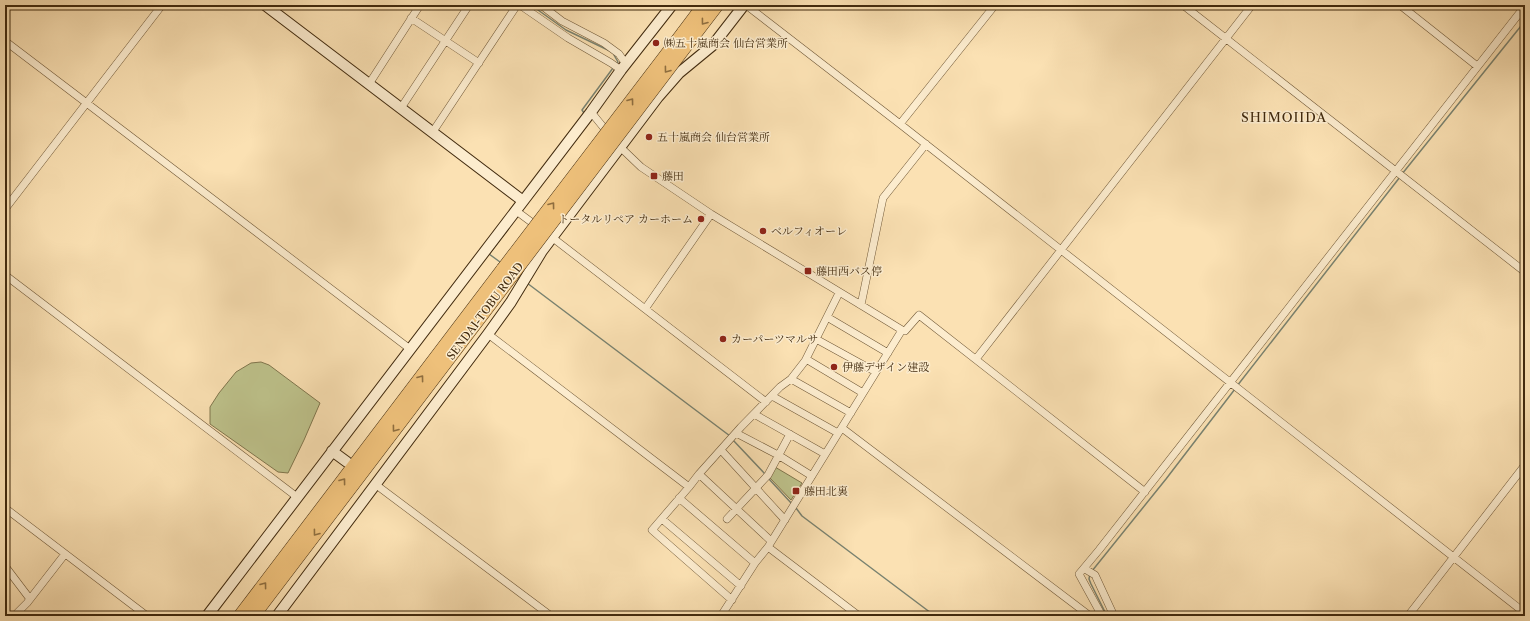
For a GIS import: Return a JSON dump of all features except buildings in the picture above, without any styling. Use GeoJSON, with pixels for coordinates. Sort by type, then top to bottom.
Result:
{"type":"FeatureCollection","features":[{"type":"Feature","properties":{"kind":"highway","name":"SENDAI-TOBU ROAD"},"geometry":{"type":"LineString","coordinates":[[687,36],[704,5]]}},
{"type":"Feature","properties":{"kind":"highway","name":"SENDAI-TOBU ROAD"},"geometry":{"type":"LineString","coordinates":[[253,616],[508,272],[687,36],[717,5]]}},
{"type":"Feature","properties":{"kind":"highway","name":"SENDAI-TOBU ROAD"},"geometry":{"type":"LineString","coordinates":[[240,616],[508,272]]}},
{"type":"Feature","properties":{"kind":"street"},"geometry":{"type":"LineString","coordinates":[[5,209],[162,5]]}},
{"type":"Feature","properties":{"kind":"street"},"geometry":{"type":"LineString","coordinates":[[264,5],[522,200]]}},
{"type":"Feature","properties":{"kind":"street"},"geometry":{"type":"LineString","coordinates":[[369,84],[420,5]]}},
{"type":"Feature","properties":{"kind":"street"},"geometry":{"type":"LineString","coordinates":[[401,108],[469,5]]}},
{"type":"Feature","properties":{"kind":"street"},"geometry":{"type":"LineString","coordinates":[[432,133],[519,5],[568,38],[622,68]]}},
{"type":"Feature","properties":{"kind":"street"},"geometry":{"type":"LineString","coordinates":[[541,5],[562,22],[604,44],[619,54],[622,68]]}},
{"type":"Feature","properties":{"kind":"street"},"geometry":{"type":"LineString","coordinates":[[207,616],[410,349],[519,213],[522,200],[591,112],[622,68],[672,5]]}},
{"type":"Feature","properties":{"kind":"street"},"geometry":{"type":"LineString","coordinates":[[277,616],[488,334],[511,302],[542,251],[658,97],[679,73],[713,45],[745,5],[926,144],[1525,613]]}},
{"type":"Feature","properties":{"kind":"street"},"geometry":{"type":"LineString","coordinates":[[900,124],[995,5]]}},
{"type":"Feature","properties":{"kind":"street"},"geometry":{"type":"LineString","coordinates":[[1183,5],[1226,37],[1397,173],[1525,272]]}},
{"type":"Feature","properties":{"kind":"street"},"geometry":{"type":"LineString","coordinates":[[976,359],[1252,5]]}},
{"type":"Feature","properties":{"kind":"street"},"geometry":{"type":"LineString","coordinates":[[1400,5],[1477,66]]}},
{"type":"Feature","properties":{"kind":"street"},"geometry":{"type":"LineString","coordinates":[[1102,616],[1079,574],[1089,571],[1145,492],[1234,386],[1477,66],[1525,6]]}},
{"type":"Feature","properties":{"kind":"street"},"geometry":{"type":"LineString","coordinates":[[411,18],[479,62]]}},
{"type":"Feature","properties":{"kind":"street"},"geometry":{"type":"LineString","coordinates":[[5,40],[410,349]]}},
{"type":"Feature","properties":{"kind":"street"},"geometry":{"type":"LineString","coordinates":[[591,112],[620,148],[640,167],[711,214],[902,330],[905,331],[919,315],[1145,492]]}},
{"type":"Feature","properties":{"kind":"street"},"geometry":{"type":"LineString","coordinates":[[861,305],[883,198],[926,144]]}},
{"type":"Feature","properties":{"kind":"street"},"geometry":{"type":"LineString","coordinates":[[519,213],[766,402]]}},
{"type":"Feature","properties":{"kind":"street"},"geometry":{"type":"LineString","coordinates":[[645,309],[711,214]]}},
{"type":"Feature","properties":{"kind":"street"},"geometry":{"type":"LineString","coordinates":[[5,275],[297,497]]}},
{"type":"Feature","properties":{"kind":"street"},"geometry":{"type":"LineString","coordinates":[[732,600],[652,530],[699,474],[754,414],[780,387],[791,379],[806,359],[840,293]]}},
{"type":"Feature","properties":{"kind":"street"},"geometry":{"type":"LineString","coordinates":[[827,317],[888,353]]}},
{"type":"Feature","properties":{"kind":"street"},"geometry":{"type":"LineString","coordinates":[[721,616],[755,563],[770,544],[902,330]]}},
{"type":"Feature","properties":{"kind":"street"},"geometry":{"type":"LineString","coordinates":[[488,334],[689,487]]}},
{"type":"Feature","properties":{"kind":"street"},"geometry":{"type":"LineString","coordinates":[[816,339],[876,372]]}},
{"type":"Feature","properties":{"kind":"street"},"geometry":{"type":"LineString","coordinates":[[806,359],[864,393]]}},
{"type":"Feature","properties":{"kind":"street"},"geometry":{"type":"LineString","coordinates":[[791,379],[851,413]]}},
{"type":"Feature","properties":{"kind":"street"},"geometry":{"type":"LineString","coordinates":[[772,396],[840,430],[1090,616]]}},
{"type":"Feature","properties":{"kind":"street"},"geometry":{"type":"LineString","coordinates":[[754,414],[825,454]]}},
{"type":"Feature","properties":{"kind":"street"},"geometry":{"type":"LineString","coordinates":[[727,519],[766,477],[790,434]]}},
{"type":"Feature","properties":{"kind":"street"},"geometry":{"type":"LineString","coordinates":[[733,437],[778,456],[812,476]]}},
{"type":"Feature","properties":{"kind":"street"},"geometry":{"type":"LineString","coordinates":[[721,450],[785,520]]}},
{"type":"Feature","properties":{"kind":"street"},"geometry":{"type":"LineString","coordinates":[[332,451],[347,462]]}},
{"type":"Feature","properties":{"kind":"street"},"geometry":{"type":"LineString","coordinates":[[1408,616],[1525,465]]}},
{"type":"Feature","properties":{"kind":"street"},"geometry":{"type":"LineString","coordinates":[[699,474],[737,509],[770,544],[859,616]]}},
{"type":"Feature","properties":{"kind":"street"},"geometry":{"type":"LineString","coordinates":[[366,477],[551,616]]}},
{"type":"Feature","properties":{"kind":"street"},"geometry":{"type":"LineString","coordinates":[[679,498],[755,563]]}},
{"type":"Feature","properties":{"kind":"street"},"geometry":{"type":"LineString","coordinates":[[5,508],[147,616]]}},
{"type":"Feature","properties":{"kind":"street"},"geometry":{"type":"LineString","coordinates":[[662,519],[741,586]]}},
{"type":"Feature","properties":{"kind":"street"},"geometry":{"type":"LineString","coordinates":[[17,615],[65,554]]}},
{"type":"Feature","properties":{"kind":"street"},"geometry":{"type":"LineString","coordinates":[[5,566],[30,600]]}},
{"type":"Feature","properties":{"kind":"street"},"geometry":{"type":"LineString","coordinates":[[1089,571],[1114,616]]}},
{"type":"Feature","properties":{"kind":"green space"},"geometry":{"type":"Polygon","coordinates":[[[261,362],[269,365],[320,403],[288,473],[278,472],[210,424],[210,407],[236,372],[251,363],[261,362]]]}},
{"type":"Feature","properties":{"kind":"green space"},"geometry":{"type":"Polygon","coordinates":[[[775,467],[802,483],[791,500],[770,478],[775,467]]]}},
{"type":"Feature","properties":{"kind":"waterway"},"geometry":{"type":"LineString","coordinates":[[531,5],[566,30],[610,51]]}},
{"type":"Feature","properties":{"kind":"waterway"},"geometry":{"type":"LineString","coordinates":[[1402,174],[1525,21]]}},
{"type":"Feature","properties":{"kind":"waterway"},"geometry":{"type":"LineString","coordinates":[[614,55],[618,62],[616,64]]}},
{"type":"Feature","properties":{"kind":"waterway"},"geometry":{"type":"LineString","coordinates":[[584,113],[582,110],[613,68]]}},
{"type":"Feature","properties":{"kind":"waterway"},"geometry":{"type":"LineString","coordinates":[[1237,386],[1400,177]]}},
{"type":"Feature","properties":{"kind":"waterway"},"geometry":{"type":"LineString","coordinates":[[500,262],[489,254],[509,228]]}},
{"type":"Feature","properties":{"kind":"waterway"},"geometry":{"type":"LineString","coordinates":[[527,283],[730,436]]}},
{"type":"Feature","properties":{"kind":"waterway"},"geometry":{"type":"LineString","coordinates":[[1092,571],[1166,479],[1235,389]]}},
{"type":"Feature","properties":{"kind":"waterway"},"geometry":{"type":"LineString","coordinates":[[732,439],[765,474]]}},
{"type":"Feature","properties":{"kind":"waterway"},"geometry":{"type":"LineString","coordinates":[[769,479],[792,504]]}},
{"type":"Feature","properties":{"kind":"waterway"},"geometry":{"type":"LineString","coordinates":[[796,508],[802,516],[935,616]]}},
{"type":"Feature","properties":{"kind":"waterway"},"geometry":{"type":"LineString","coordinates":[[1090,574],[1089,579],[1091,584],[1107,616]]}},
{"type":"Feature","properties":{"kind":"place","name":"㈱五十嵐商会 仙台営業所"},"geometry":{"type":"Point","coordinates":[656,43]}},
{"type":"Feature","properties":{"kind":"place","name":"五十嵐商会 仙台営業所"},"geometry":{"type":"Point","coordinates":[649,137]}},
{"type":"Feature","properties":{"kind":"place","name":"藤田"},"geometry":{"type":"Point","coordinates":[654,176]}},
{"type":"Feature","properties":{"kind":"place","name":"トータルリペア カーホーム"},"geometry":{"type":"Point","coordinates":[701,219]}},
{"type":"Feature","properties":{"kind":"place","name":"ベルフィオーレ"},"geometry":{"type":"Point","coordinates":[763,231]}},
{"type":"Feature","properties":{"kind":"place","name":"藤田西バス停"},"geometry":{"type":"Point","coordinates":[808,271]}},
{"type":"Feature","properties":{"kind":"place","name":"カーパーツマルサ"},"geometry":{"type":"Point","coordinates":[723,339]}},
{"type":"Feature","properties":{"kind":"place","name":"伊藤デザイン建設"},"geometry":{"type":"Point","coordinates":[834,367]}},
{"type":"Feature","properties":{"kind":"place","name":"藤田北裏"},"geometry":{"type":"Point","coordinates":[796,491]}},
{"type":"Feature","properties":{"kind":"district","name":"SHIMOIIDA"},"geometry":{"type":"Point","coordinates":[1284,117]}}]}
